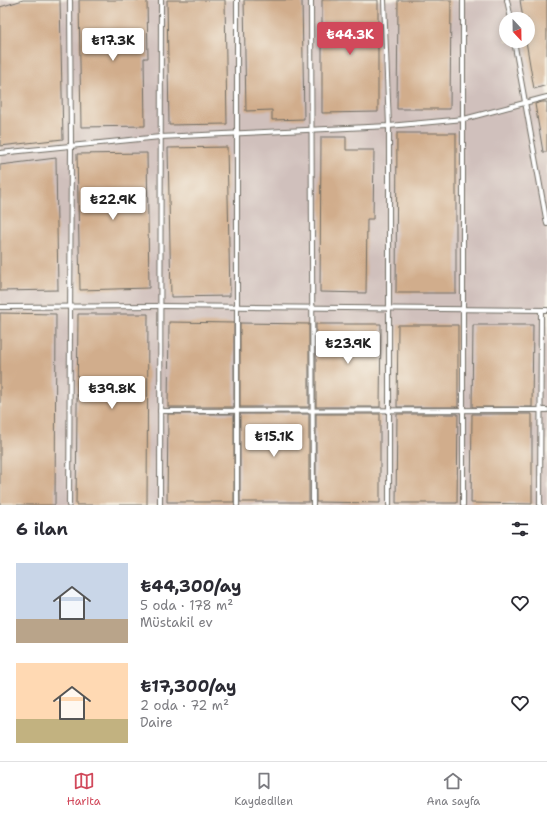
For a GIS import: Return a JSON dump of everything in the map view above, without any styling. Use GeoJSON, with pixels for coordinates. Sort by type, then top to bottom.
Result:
{"type":"FeatureCollection","features":[{"type":"Feature","properties":{"kind":"lane"},"geometry":{"type":"LineString","coordinates":[[69,505],[71,145],[70,0]]}},
{"type":"Feature","properties":{"kind":"lane"},"geometry":{"type":"LineString","coordinates":[[160,505],[161,0]]}},
{"type":"Feature","properties":{"kind":"lane"},"geometry":{"type":"LineString","coordinates":[[237,0],[237,505]]}},
{"type":"Feature","properties":{"kind":"lane"},"geometry":{"type":"LineString","coordinates":[[311,0],[313,505]]}},
{"type":"Feature","properties":{"kind":"lane"},"geometry":{"type":"LineString","coordinates":[[384,0],[389,126],[389,505]]}},
{"type":"Feature","properties":{"kind":"lane"},"geometry":{"type":"LineString","coordinates":[[463,0],[463,505]]}},
{"type":"Feature","properties":{"kind":"lane"},"geometry":{"type":"LineString","coordinates":[[507,0],[509,12]]}},
{"type":"Feature","properties":{"kind":"lane"},"geometry":{"type":"LineString","coordinates":[[515,48],[547,224]]}},
{"type":"Feature","properties":{"kind":"lane"},"geometry":{"type":"LineString","coordinates":[[0,153],[160,137],[237,132],[389,126],[464,119],[547,97]]}},
{"type":"Feature","properties":{"kind":"lane"},"geometry":{"type":"LineString","coordinates":[[0,307],[160,306],[313,309],[547,310]]}},
{"type":"Feature","properties":{"kind":"lane"},"geometry":{"type":"LineString","coordinates":[[540,505],[541,310]]}},
{"type":"Feature","properties":{"kind":"lane"},"geometry":{"type":"LineString","coordinates":[[160,412],[547,410]]}},
{"type":"Feature","properties":{"kind":"shaded area"},"geometry":{"type":"Polygon","coordinates":[[[0,0],[547,0],[547,505],[0,505],[0,0]]]}},
{"type":"Feature","properties":{"kind":"building"},"geometry":{"type":"Polygon","coordinates":[[[23,0],[60,0],[63,139],[0,146],[0,7],[23,0]]]}},
{"type":"Feature","properties":{"kind":"building"},"geometry":{"type":"Polygon","coordinates":[[[79,0],[147,0],[148,58],[144,58],[145,126],[81,127],[79,0]]]}},
{"type":"Feature","properties":{"kind":"building"},"geometry":{"type":"Polygon","coordinates":[[[167,0],[225,0],[227,124],[169,125],[167,0]]]}},
{"type":"Feature","properties":{"kind":"building"},"geometry":{"type":"Polygon","coordinates":[[[244,0],[302,0],[304,119],[272,120],[272,110],[246,111],[244,0]]]}},
{"type":"Feature","properties":{"kind":"building"},"geometry":{"type":"Polygon","coordinates":[[[322,0],[378,0],[378,112],[322,113],[322,0]]]}},
{"type":"Feature","properties":{"kind":"building"},"geometry":{"type":"Polygon","coordinates":[[[398,0],[451,0],[450,109],[397,109],[398,0]]]}},
{"type":"Feature","properties":{"kind":"building"},"geometry":{"type":"Polygon","coordinates":[[[520,0],[547,0],[547,85],[534,89],[527,48],[535,48],[535,12],[522,12],[520,0]]]}},
{"type":"Feature","properties":{"kind":"building"},"geometry":{"type":"Polygon","coordinates":[[[547,102],[547,152],[543,152],[535,104],[547,102]]]}},
{"type":"Feature","properties":{"kind":"building"},"geometry":{"type":"Polygon","coordinates":[[[397,133],[456,133],[456,293],[396,293],[397,133]]]}},
{"type":"Feature","properties":{"kind":"building"},"geometry":{"type":"Polygon","coordinates":[[[321,137],[346,137],[346,150],[374,150],[373,219],[367,219],[366,293],[320,292],[321,137]]]}},
{"type":"Feature","properties":{"kind":"building"},"geometry":{"type":"Polygon","coordinates":[[[227,147],[230,296],[171,297],[168,148],[227,147]]]}},
{"type":"Feature","properties":{"kind":"building"},"geometry":{"type":"Polygon","coordinates":[[[147,153],[149,288],[80,290],[77,154],[147,153]]]}},
{"type":"Feature","properties":{"kind":"building"},"geometry":{"type":"Polygon","coordinates":[[[56,158],[58,290],[0,291],[0,165],[56,158]]]}},
{"type":"Feature","properties":{"kind":"building"},"geometry":{"type":"Polygon","coordinates":[[[0,313],[56,314],[55,505],[0,505],[0,313]]]}},
{"type":"Feature","properties":{"kind":"building"},"geometry":{"type":"Polygon","coordinates":[[[78,314],[148,314],[147,505],[76,505],[78,314]]]}},
{"type":"Feature","properties":{"kind":"building"},"geometry":{"type":"Polygon","coordinates":[[[169,322],[234,323],[234,407],[168,407],[169,322]]]}},
{"type":"Feature","properties":{"kind":"building"},"geometry":{"type":"Polygon","coordinates":[[[240,323],[309,324],[309,407],[240,407],[240,323]]]}},
{"type":"Feature","properties":{"kind":"building"},"geometry":{"type":"Polygon","coordinates":[[[316,324],[381,324],[380,407],[316,407],[316,324]]]}},
{"type":"Feature","properties":{"kind":"building"},"geometry":{"type":"Polygon","coordinates":[[[398,325],[458,325],[458,407],[397,407],[398,325]]]}},
{"type":"Feature","properties":{"kind":"building"},"geometry":{"type":"Polygon","coordinates":[[[473,325],[533,325],[532,407],[472,407],[473,325]]]}},
{"type":"Feature","properties":{"kind":"building"},"geometry":{"type":"Polygon","coordinates":[[[168,414],[234,414],[234,502],[167,502],[168,414]]]}},
{"type":"Feature","properties":{"kind":"building"},"geometry":{"type":"Polygon","coordinates":[[[240,414],[309,414],[309,502],[240,502],[240,414]]]}},
{"type":"Feature","properties":{"kind":"building"},"geometry":{"type":"Polygon","coordinates":[[[316,414],[380,414],[380,503],[316,502],[316,414]]]}},
{"type":"Feature","properties":{"kind":"building"},"geometry":{"type":"Polygon","coordinates":[[[397,414],[458,414],[457,503],[396,503],[397,414]]]}},
{"type":"Feature","properties":{"kind":"building"},"geometry":{"type":"Polygon","coordinates":[[[472,414],[532,414],[532,504],[471,503],[472,414]]]}}]}
